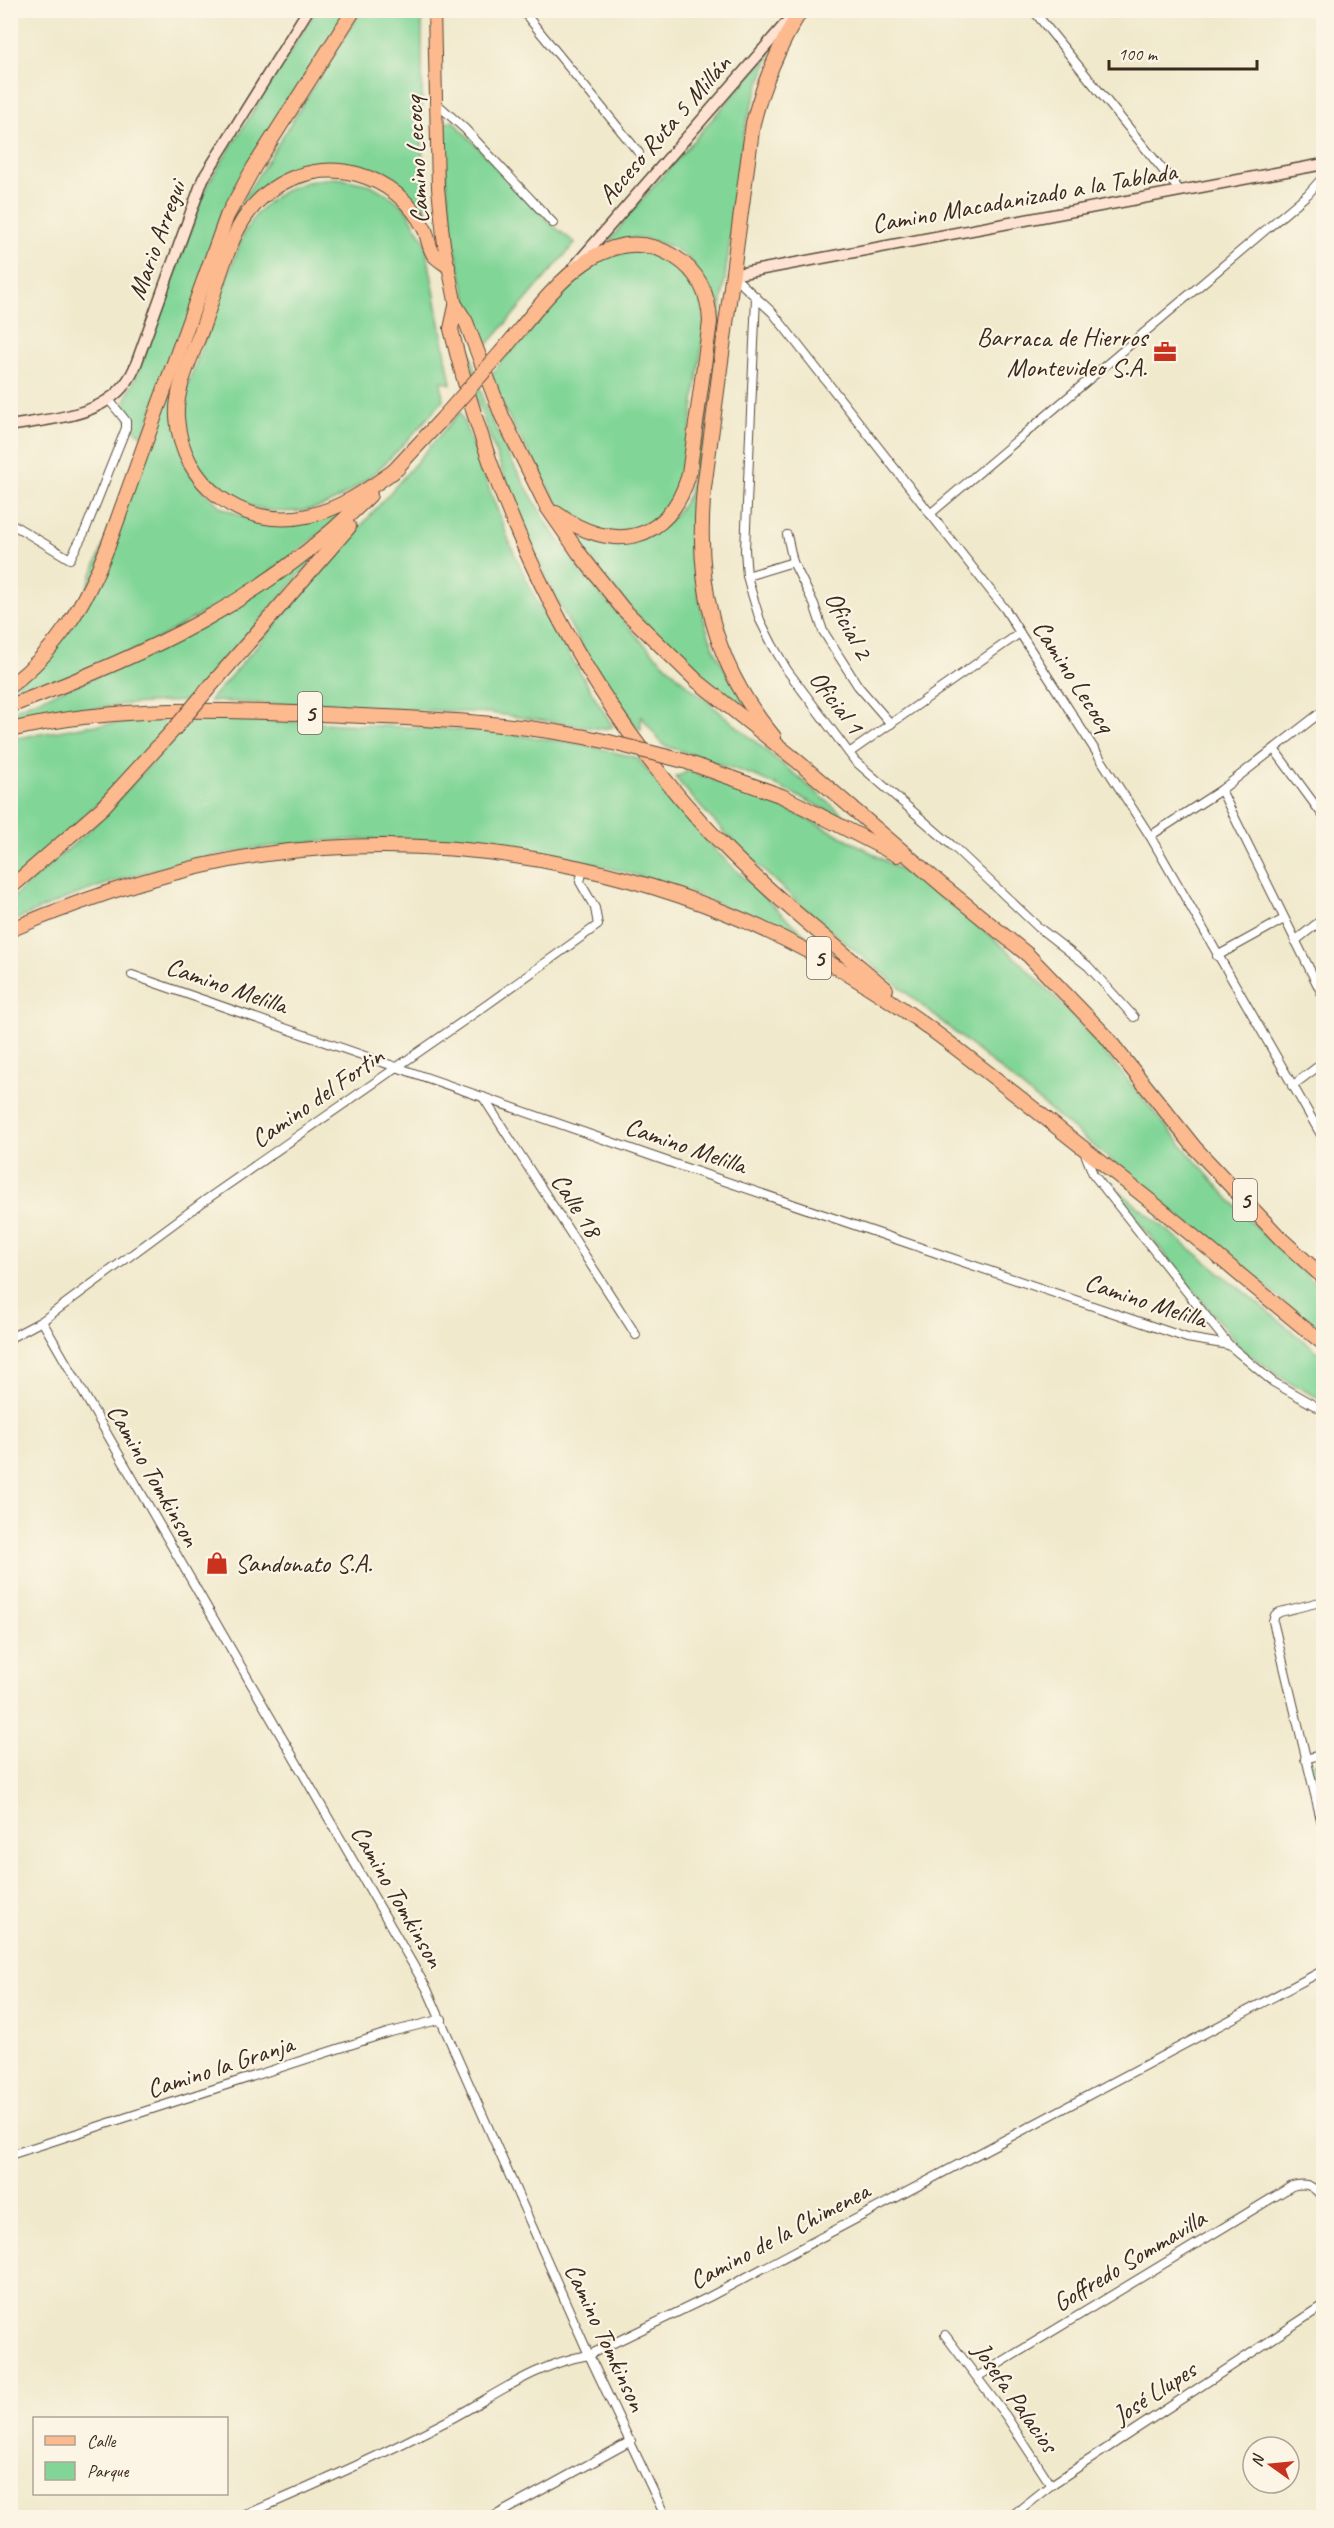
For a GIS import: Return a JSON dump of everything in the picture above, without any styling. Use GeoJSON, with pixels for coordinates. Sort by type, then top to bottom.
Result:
{"type":"FeatureCollection","features":[{"type":"Feature","properties":{"kind":"highway"},"geometry":{"type":"LineString","coordinates":[[10,686],[30,671],[49,651],[70,625],[86,599],[108,546],[234,200],[354,10]]}},
{"type":"Feature","properties":{"kind":"highway"},"geometry":{"type":"LineString","coordinates":[[796,760],[766,728],[736,679],[712,621],[703,581],[701,556],[702,515],[750,143],[759,100],[775,57],[799,10]]}},
{"type":"Feature","properties":{"kind":"highway"},"geometry":{"type":"LineString","coordinates":[[398,468],[354,499],[308,516],[279,519],[236,509],[208,490],[190,464],[183,447],[177,416],[182,386],[238,229],[260,200],[274,187],[293,177],[311,171],[346,172],[384,185],[409,205],[423,227],[434,255],[448,266]]}},
{"type":"Feature","properties":{"kind":"highway"},"geometry":{"type":"LineString","coordinates":[[10,706],[140,654],[229,608],[298,560],[326,538],[398,468],[565,277],[591,257],[611,249],[631,244],[656,248],[678,259],[698,278],[709,304],[710,322],[690,474],[682,494],[672,511],[650,531],[621,538],[606,537],[583,530],[547,507]]}},
{"type":"Feature","properties":{"kind":"highway"},"geometry":{"type":"LineString","coordinates":[[456,306],[465,322],[502,416],[547,507],[591,569],[650,638],[705,688],[796,760],[943,886]]}},
{"type":"Feature","properties":{"kind":"highway"},"geometry":{"type":"LineString","coordinates":[[456,306],[451,329],[472,407],[499,487],[540,582],[570,639],[616,712],[665,779],[720,842],[760,880],[937,1032]]}},
{"type":"Feature","properties":{"kind":"highway"},"geometry":{"type":"LineString","coordinates":[[10,888],[102,808],[176,727],[379,494],[398,468]]}},
{"type":"Feature","properties":{"kind":"highway","name":"5"},"geometry":{"type":"LineString","coordinates":[[10,730],[106,715],[213,710],[457,721],[567,732],[684,761],[782,796],[898,856],[943,886],[1028,955],[1077,1004],[1195,1148],[1281,1239],[1323,1278]]}},
{"type":"Feature","properties":{"kind":"highway","name":"5"},"geometry":{"type":"LineString","coordinates":[[10,930],[69,905],[121,887],[203,866],[300,851],[383,847],[435,848],[526,858],[651,886],[776,936],[830,963],[937,1032],[1193,1235],[1323,1344]]}},
{"type":"Feature","properties":{"kind":"main road","name":"Camino Lecocq"},"geometry":{"type":"LineString","coordinates":[[434,10],[434,101],[438,188],[448,266],[456,306]]}},
{"type":"Feature","properties":{"kind":"street","name":"Mario Arregui"},"geometry":{"type":"LineString","coordinates":[[10,426],[82,412],[110,401],[120,392],[131,376],[203,179],[308,10]]}},
{"type":"Feature","properties":{"kind":"street"},"geometry":{"type":"LineString","coordinates":[[522,10],[639,153]]}},
{"type":"Feature","properties":{"kind":"street","name":"Acceso Ruta 5 Millán"},"geometry":{"type":"LineString","coordinates":[[565,277],[799,10]]}},
{"type":"Feature","properties":{"kind":"street"},"geometry":{"type":"LineString","coordinates":[[1033,10],[1180,191]]}},
{"type":"Feature","properties":{"kind":"street"},"geometry":{"type":"LineString","coordinates":[[434,101],[465,129],[553,223]]}},
{"type":"Feature","properties":{"kind":"street","name":"Camino Macadanizado a la Tablada"},"geometry":{"type":"LineString","coordinates":[[732,275],[1323,164]]}},
{"type":"Feature","properties":{"kind":"street"},"geometry":{"type":"LineString","coordinates":[[930,514],[1300,201],[1323,176]]}},
{"type":"Feature","properties":{"kind":"street","name":"Camino Lecocq"},"geometry":{"type":"LineString","coordinates":[[732,275],[773,313],[1020,633],[1150,836],[1323,1140]]}},
{"type":"Feature","properties":{"kind":"street","name":"Oficial 1"},"geometry":{"type":"LineString","coordinates":[[756,297],[745,527],[747,576],[760,620],[786,670],[855,761],[956,849],[1038,927],[1088,966],[1134,1017]]}},
{"type":"Feature","properties":{"kind":"street"},"geometry":{"type":"LineString","coordinates":[[10,523],[70,559],[85,531],[126,428],[126,421],[110,401]]}},
{"type":"Feature","properties":{"kind":"street","name":"Oficial 2"},"geometry":{"type":"LineString","coordinates":[[787,535],[793,562],[831,644],[858,686],[891,724]]}},
{"type":"Feature","properties":{"kind":"street"},"geometry":{"type":"LineString","coordinates":[[747,576],[793,562]]}},
{"type":"Feature","properties":{"kind":"street"},"geometry":{"type":"LineString","coordinates":[[849,753],[1020,633]]}},
{"type":"Feature","properties":{"kind":"street"},"geometry":{"type":"LineString","coordinates":[[1150,836],[1221,790],[1323,710]]}},
{"type":"Feature","properties":{"kind":"street"},"geometry":{"type":"LineString","coordinates":[[1274,749],[1323,816]]}},
{"type":"Feature","properties":{"kind":"street"},"geometry":{"type":"LineString","coordinates":[[1221,790],[1323,998]]}},
{"type":"Feature","properties":{"kind":"street","name":"Camino del Fortin"},"geometry":{"type":"LineString","coordinates":[[10,1338],[42,1321],[207,1199],[598,925],[595,908],[580,882],[583,869]]}},
{"type":"Feature","properties":{"kind":"street"},"geometry":{"type":"LineString","coordinates":[[1295,941],[1323,918]]}},
{"type":"Feature","properties":{"kind":"street"},"geometry":{"type":"LineString","coordinates":[[1217,956],[1284,920]]}},
{"type":"Feature","properties":{"kind":"street","name":"Camino Melilla"},"geometry":{"type":"LineString","coordinates":[[132,975],[700,1173],[1187,1338],[1229,1345]]}},
{"type":"Feature","properties":{"kind":"street"},"geometry":{"type":"LineString","coordinates":[[1292,1086],[1323,1062]]}},
{"type":"Feature","properties":{"kind":"street","name":"Calle 18"},"geometry":{"type":"LineString","coordinates":[[483,1097],[636,1335]]}},
{"type":"Feature","properties":{"kind":"street","name":"Camino Melilla"},"geometry":{"type":"LineString","coordinates":[[1083,1149],[1093,1174],[1229,1345],[1273,1382],[1323,1411]]}},
{"type":"Feature","properties":{"kind":"street","name":"Camino Tomkinson"},"geometry":{"type":"LineString","coordinates":[[42,1321],[383,1912],[442,2019],[589,2355],[666,2517]]}},
{"type":"Feature","properties":{"kind":"street"},"geometry":{"type":"LineString","coordinates":[[1323,1601],[1280,1612],[1275,1615],[1273,1621],[1323,1832]]}},
{"type":"Feature","properties":{"kind":"street"},"geometry":{"type":"LineString","coordinates":[[1305,1759],[1323,1754]]}},
{"type":"Feature","properties":{"kind":"street","name":"Camino de la Chimenea"},"geometry":{"type":"LineString","coordinates":[[245,2515],[347,2472],[448,2421],[526,2375],[568,2358],[589,2355],[709,2297],[1323,1971]]}},
{"type":"Feature","properties":{"kind":"street","name":"Camino la Granja"},"geometry":{"type":"LineString","coordinates":[[10,2155],[387,2033],[442,2019]]}},
{"type":"Feature","properties":{"kind":"street","name":"Goffredo Sommavilla"},"geometry":{"type":"LineString","coordinates":[[977,2377],[1292,2186],[1304,2183],[1314,2187],[1323,2199]]}},
{"type":"Feature","properties":{"kind":"street","name":"José Llupes"},"geometry":{"type":"LineString","coordinates":[[1009,2517],[1051,2485],[1323,2305]]}},
{"type":"Feature","properties":{"kind":"street","name":"Josefa Palacios"},"geometry":{"type":"LineString","coordinates":[[945,2335],[1006,2416],[1051,2485]]}},
{"type":"Feature","properties":{"kind":"street"},"geometry":{"type":"LineString","coordinates":[[491,2517],[631,2441]]}},
{"type":"Feature","properties":{"kind":"green space"},"geometry":{"type":"Polygon","coordinates":[[[316,11],[348,11],[248,165],[143,435],[141,435],[125,413],[126,399],[207,185],[316,11]]]}},
{"type":"Feature","properties":{"kind":"green space"},"geometry":{"type":"Polygon","coordinates":[[[361,11],[422,11],[422,147],[426,213],[413,197],[381,176],[329,164],[249,202],[178,384],[184,463],[205,493],[221,507],[256,522],[288,524],[339,509],[341,514],[327,528],[257,582],[147,645],[11,700],[11,691],[70,630],[236,211],[361,11]]]}},
{"type":"Feature","properties":{"kind":"green space"},"geometry":{"type":"Polygon","coordinates":[[[771,52],[743,138],[694,521],[695,569],[708,633],[718,656],[751,712],[747,716],[661,642],[606,580],[572,532],[604,543],[630,542],[664,525],[674,516],[689,494],[715,321],[693,263],[684,255],[672,247],[647,239],[635,238],[609,242],[630,213],[771,52]]]}},
{"type":"Feature","properties":{"kind":"green space"},"geometry":{"type":"Polygon","coordinates":[[[453,121],[551,224],[575,243],[483,350],[463,284],[449,204],[442,124],[453,121]]]}},
{"type":"Feature","properties":{"kind":"green space"},"geometry":{"type":"Polygon","coordinates":[[[338,178],[371,185],[393,198],[405,208],[425,241],[451,384],[441,381],[443,401],[392,457],[348,493],[325,505],[304,511],[274,511],[251,506],[215,487],[202,473],[193,456],[187,436],[184,415],[185,392],[244,233],[252,220],[261,209],[283,192],[309,182],[338,178]]]}},
{"type":"Feature","properties":{"kind":"green space"},"geometry":{"type":"Polygon","coordinates":[[[623,250],[649,251],[672,261],[690,277],[703,303],[704,330],[683,482],[673,504],[640,530],[601,533],[562,511],[508,416],[490,377],[503,359],[595,261],[623,250]]]}},
{"type":"Feature","properties":{"kind":"green space"},"geometry":{"type":"Polygon","coordinates":[[[460,331],[467,339],[485,406],[511,461],[550,528],[583,574],[642,642],[685,683],[852,822],[758,777],[663,745],[641,716],[641,730],[636,726],[588,656],[567,619],[530,542],[468,378],[462,355],[460,331]]]}},
{"type":"Feature","properties":{"kind":"green space"},"geometry":{"type":"Polygon","coordinates":[[[460,412],[511,546],[537,602],[613,727],[602,729],[490,713],[209,701],[460,412]]]}},
{"type":"Feature","properties":{"kind":"green space"},"geometry":{"type":"Polygon","coordinates":[[[346,521],[199,692],[188,701],[128,704],[11,721],[10,711],[155,653],[346,521]]]}},
{"type":"Feature","properties":{"kind":"green space"},"geometry":{"type":"Polygon","coordinates":[[[194,717],[489,731],[586,745],[637,758],[713,848],[784,916],[833,958],[735,910],[634,875],[531,851],[426,840],[321,841],[216,855],[112,882],[11,922],[11,899],[91,829],[194,717]]]}},
{"type":"Feature","properties":{"kind":"green space"},"geometry":{"type":"Polygon","coordinates":[[[162,719],[167,729],[117,786],[11,883],[11,739],[88,726],[162,719]]]}},
{"type":"Feature","properties":{"kind":"green space"},"geometry":{"type":"Polygon","coordinates":[[[686,770],[781,807],[873,853],[958,909],[997,942],[1035,977],[1074,1019],[1236,1206],[1323,1291],[1323,1334],[825,926],[747,855],[692,797],[675,777],[685,773],[686,770]]]}},
{"type":"Feature","properties":{"kind":"green space"},"geometry":{"type":"Polygon","coordinates":[[[1104,1179],[1323,1356],[1323,1400],[1288,1382],[1241,1349],[1104,1179]]]}},
{"type":"Feature","properties":{"kind":"green space"},"geometry":{"type":"Polygon","coordinates":[[[1323,1761],[1323,1825],[1310,1767],[1312,1764],[1323,1761]]]}},
{"type":"Feature","properties":{"kind":"place","name":"Barraca de Hierros Montevideo S.A."},"geometry":{"type":"Point","coordinates":[1165,352]}},
{"type":"Feature","properties":{"kind":"place","name":"Sandonato S.A."},"geometry":{"type":"Point","coordinates":[217,1563]}}]}
